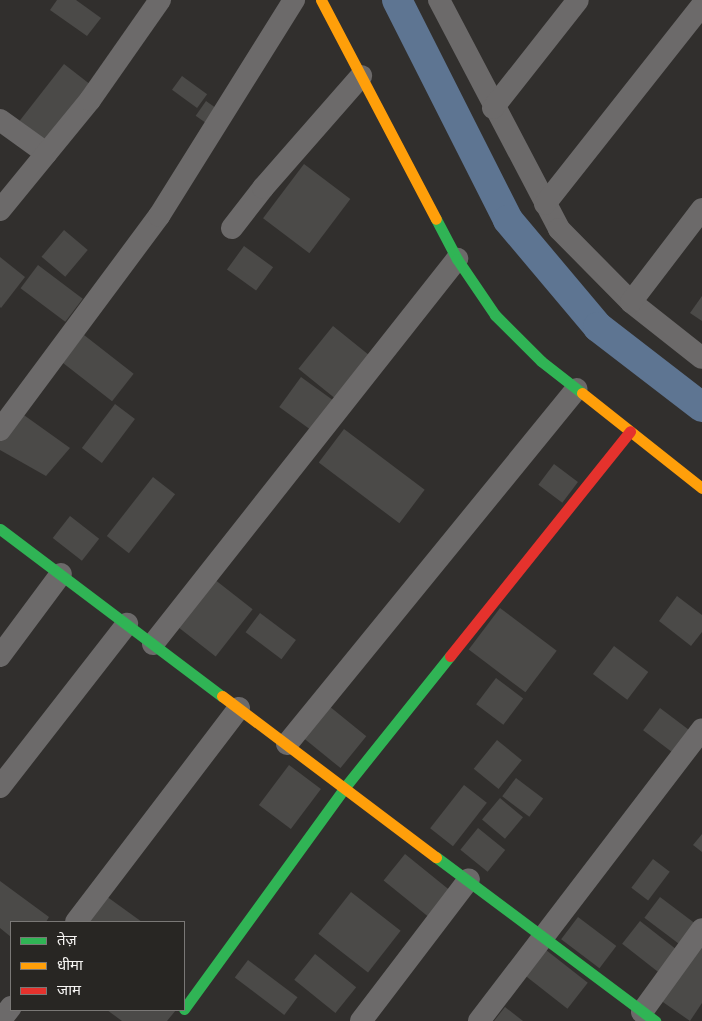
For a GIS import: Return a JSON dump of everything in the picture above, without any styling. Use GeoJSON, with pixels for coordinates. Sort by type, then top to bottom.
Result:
{"type":"FeatureCollection","features":[{"type":"Feature","properties":{"kind":"street"},"geometry":{"type":"LineString","coordinates":[[0,210],[90,100],[160,0]]}},
{"type":"Feature","properties":{"kind":"street"},"geometry":{"type":"LineString","coordinates":[[0,430],[159,216],[294,0]]}},
{"type":"Feature","properties":{"kind":"street"},"geometry":{"type":"LineString","coordinates":[[439,0],[493,108],[545,204],[571,243],[631,302],[702,358]]}},
{"type":"Feature","properties":{"kind":"street"},"geometry":{"type":"LineString","coordinates":[[493,108],[578,0]]}},
{"type":"Feature","properties":{"kind":"street"},"geometry":{"type":"LineString","coordinates":[[322,1],[457,260],[518,341],[702,488]]}},
{"type":"Feature","properties":{"kind":"street"},"geometry":{"type":"LineString","coordinates":[[545,204],[702,5]]}},
{"type":"Feature","properties":{"kind":"street"},"geometry":{"type":"LineString","coordinates":[[232,228],[361,76]]}},
{"type":"Feature","properties":{"kind":"street"},"geometry":{"type":"LineString","coordinates":[[0,120],[46,153]]}},
{"type":"Feature","properties":{"kind":"street"},"geometry":{"type":"LineString","coordinates":[[631,302],[702,209]]}},
{"type":"Feature","properties":{"kind":"street"},"geometry":{"type":"LineString","coordinates":[[153,644],[457,260]]}},
{"type":"Feature","properties":{"kind":"street"},"geometry":{"type":"LineString","coordinates":[[288,744],[577,389]]}},
{"type":"Feature","properties":{"kind":"street"},"geometry":{"type":"LineString","coordinates":[[185,1008],[345,787],[630,431]]}},
{"type":"Feature","properties":{"kind":"street"},"geometry":{"type":"LineString","coordinates":[[0,529],[469,879],[649,1016],[702,929]]}},
{"type":"Feature","properties":{"kind":"street"},"geometry":{"type":"LineString","coordinates":[[0,656],[61,574]]}},
{"type":"Feature","properties":{"kind":"street"},"geometry":{"type":"LineString","coordinates":[[0,788],[127,624]]}},
{"type":"Feature","properties":{"kind":"street"},"geometry":{"type":"LineString","coordinates":[[77,921],[239,708]]}},
{"type":"Feature","properties":{"kind":"street"},"geometry":{"type":"LineString","coordinates":[[479,1021],[702,729]]}},
{"type":"Feature","properties":{"kind":"street"},"geometry":{"type":"LineString","coordinates":[[361,1021],[469,879]]}},
{"type":"Feature","properties":{"kind":"street"},"geometry":{"type":"LineString","coordinates":[[0,1021],[10,1008]]}},
{"type":"Feature","properties":{"kind":"building"},"geometry":{"type":"Polygon","coordinates":[[[57,0],[76,0],[101,18],[87,36],[50,10],[57,0]]]}},
{"type":"Feature","properties":{"kind":"building"},"geometry":{"type":"Polygon","coordinates":[[[64,64],[90,84],[46,141],[20,121],[64,64]]]}},
{"type":"Feature","properties":{"kind":"building"},"geometry":{"type":"Polygon","coordinates":[[[182,76],[207,94],[197,108],[172,90],[182,76]]]}},
{"type":"Feature","properties":{"kind":"building"},"geometry":{"type":"Polygon","coordinates":[[[206,101],[222,112],[211,127],[196,116],[206,101]]]}},
{"type":"Feature","properties":{"kind":"building"},"geometry":{"type":"Polygon","coordinates":[[[304,164],[350,199],[309,253],[263,218],[304,164]]]}},
{"type":"Feature","properties":{"kind":"building"},"geometry":{"type":"Polygon","coordinates":[[[64,230],[88,250],[65,277],[42,257],[64,230]]]}},
{"type":"Feature","properties":{"kind":"building"},"geometry":{"type":"Polygon","coordinates":[[[244,246],[273,267],[256,291],[227,269],[244,246]]]}},
{"type":"Feature","properties":{"kind":"building"},"geometry":{"type":"Polygon","coordinates":[[[0,257],[25,277],[1,308],[0,307],[0,257]]]}},
{"type":"Feature","properties":{"kind":"building"},"geometry":{"type":"Polygon","coordinates":[[[38,265],[83,299],[65,322],[21,288],[38,265]]]}},
{"type":"Feature","properties":{"kind":"building"},"geometry":{"type":"Polygon","coordinates":[[[702,296],[702,321],[690,313],[702,296]]]}},
{"type":"Feature","properties":{"kind":"building"},"geometry":{"type":"Polygon","coordinates":[[[333,326],[373,358],[338,401],[298,369],[333,326]]]}},
{"type":"Feature","properties":{"kind":"building"},"geometry":{"type":"Polygon","coordinates":[[[84,335],[134,374],[112,401],[62,363],[84,335]]]}},
{"type":"Feature","properties":{"kind":"building"},"geometry":{"type":"Polygon","coordinates":[[[301,377],[336,402],[314,432],[279,407],[301,377]]]}},
{"type":"Feature","properties":{"kind":"building"},"geometry":{"type":"Polygon","coordinates":[[[115,404],[135,419],[102,463],[82,448],[115,404]]]}},
{"type":"Feature","properties":{"kind":"building"},"geometry":{"type":"Polygon","coordinates":[[[21,413],[70,448],[46,476],[0,450],[0,438],[21,413]]]}},
{"type":"Feature","properties":{"kind":"building"},"geometry":{"type":"Polygon","coordinates":[[[344,429],[425,490],[399,523],[319,463],[344,429]]]}},
{"type":"Feature","properties":{"kind":"building"},"geometry":{"type":"Polygon","coordinates":[[[554,464],[578,482],[562,503],[538,485],[554,464]]]}},
{"type":"Feature","properties":{"kind":"building"},"geometry":{"type":"Polygon","coordinates":[[[153,477],[175,494],[129,553],[107,536],[153,477]]]}},
{"type":"Feature","properties":{"kind":"building"},"geometry":{"type":"Polygon","coordinates":[[[70,516],[99,539],[82,561],[53,538],[70,516]]]}},
{"type":"Feature","properties":{"kind":"building"},"geometry":{"type":"Polygon","coordinates":[[[214,579],[253,609],[216,656],[177,626],[214,579]]]}},
{"type":"Feature","properties":{"kind":"building"},"geometry":{"type":"Polygon","coordinates":[[[677,596],[702,615],[702,632],[691,646],[659,621],[677,596]]]}},
{"type":"Feature","properties":{"kind":"building"},"geometry":{"type":"Polygon","coordinates":[[[500,608],[557,651],[525,692],[469,650],[500,608]]]}},
{"type":"Feature","properties":{"kind":"building"},"geometry":{"type":"Polygon","coordinates":[[[260,613],[296,640],[281,659],[246,632],[260,613]]]}},
{"type":"Feature","properties":{"kind":"building"},"geometry":{"type":"Polygon","coordinates":[[[614,646],[648,672],[627,700],[593,674],[614,646]]]}},
{"type":"Feature","properties":{"kind":"building"},"geometry":{"type":"Polygon","coordinates":[[[496,678],[523,698],[503,725],[476,704],[496,678]]]}},
{"type":"Feature","properties":{"kind":"building"},"geometry":{"type":"Polygon","coordinates":[[[329,706],[366,736],[341,768],[303,738],[329,706]]]}},
{"type":"Feature","properties":{"kind":"building"},"geometry":{"type":"Polygon","coordinates":[[[660,708],[693,733],[676,755],[643,730],[660,708]]]}},
{"type":"Feature","properties":{"kind":"building"},"geometry":{"type":"Polygon","coordinates":[[[497,740],[522,760],[499,789],[474,769],[497,740]]]}},
{"type":"Feature","properties":{"kind":"building"},"geometry":{"type":"Polygon","coordinates":[[[289,765],[321,789],[291,829],[259,805],[289,765]]]}},
{"type":"Feature","properties":{"kind":"building"},"geometry":{"type":"Polygon","coordinates":[[[516,778],[543,798],[529,817],[502,796],[516,778]]]}},
{"type":"Feature","properties":{"kind":"building"},"geometry":{"type":"Polygon","coordinates":[[[464,785],[487,803],[453,846],[430,828],[464,785]]]}},
{"type":"Feature","properties":{"kind":"building"},"geometry":{"type":"Polygon","coordinates":[[[500,798],[523,817],[505,839],[482,819],[500,798]]]}},
{"type":"Feature","properties":{"kind":"building"},"geometry":{"type":"Polygon","coordinates":[[[478,828],[505,850],[488,872],[460,850],[478,828]]]}},
{"type":"Feature","properties":{"kind":"building"},"geometry":{"type":"Polygon","coordinates":[[[702,834],[702,852],[693,845],[702,834]]]}},
{"type":"Feature","properties":{"kind":"building"},"geometry":{"type":"Polygon","coordinates":[[[405,854],[450,891],[429,917],[384,880],[405,854]]]}},
{"type":"Feature","properties":{"kind":"building"},"geometry":{"type":"Polygon","coordinates":[[[653,859],[670,872],[648,900],[631,888],[653,859]]]}},
{"type":"Feature","properties":{"kind":"building"},"geometry":{"type":"Polygon","coordinates":[[[0,881],[49,917],[47,921],[10,921],[10,936],[0,928],[0,881]]]}},
{"type":"Feature","properties":{"kind":"building"},"geometry":{"type":"Polygon","coordinates":[[[351,892],[401,931],[368,973],[318,934],[351,892]]]}},
{"type":"Feature","properties":{"kind":"building"},"geometry":{"type":"Polygon","coordinates":[[[106,896],[141,921],[88,921],[106,896]]]}},
{"type":"Feature","properties":{"kind":"building"},"geometry":{"type":"Polygon","coordinates":[[[660,897],[695,923],[679,944],[644,918],[660,897]]]}},
{"type":"Feature","properties":{"kind":"building"},"geometry":{"type":"Polygon","coordinates":[[[578,917],[616,946],[599,968],[561,939],[578,917]]]}},
{"type":"Feature","properties":{"kind":"building"},"geometry":{"type":"Polygon","coordinates":[[[640,921],[677,950],[659,973],[622,944],[640,921]]]}},
{"type":"Feature","properties":{"kind":"building"},"geometry":{"type":"Polygon","coordinates":[[[702,942],[702,1003],[690,1021],[660,1000],[702,942]]]}},
{"type":"Feature","properties":{"kind":"building"},"geometry":{"type":"Polygon","coordinates":[[[546,950],[588,983],[567,1009],[526,976],[546,950]]]}},
{"type":"Feature","properties":{"kind":"building"},"geometry":{"type":"Polygon","coordinates":[[[315,954],[356,987],[335,1013],[294,980],[315,954]]]}},
{"type":"Feature","properties":{"kind":"building"},"geometry":{"type":"Polygon","coordinates":[[[248,960],[298,997],[284,1015],[235,978],[248,960]]]}},
{"type":"Feature","properties":{"kind":"building"},"geometry":{"type":"Polygon","coordinates":[[[505,1007],[523,1021],[494,1021],[505,1007]]]}},
{"type":"Feature","properties":{"kind":"building"},"geometry":{"type":"Polygon","coordinates":[[[108,1011],[175,1011],[167,1021],[122,1021],[108,1011]]]}},
{"type":"Feature","properties":{"kind":"waterway"},"geometry":{"type":"LineString","coordinates":[[397,0],[508,220],[598,327],[702,407]]}},
{"type":"Feature","properties":{"kind":"traffic: fast"},"geometry":{"type":"LineString","coordinates":[[436,219],[457,259],[495,315],[541,361],[582,393]]}},
{"type":"Feature","properties":{"kind":"traffic: fast"},"geometry":{"type":"LineString","coordinates":[[0,529],[222,696]]}},
{"type":"Feature","properties":{"kind":"traffic: fast"},"geometry":{"type":"LineString","coordinates":[[185,1008],[345,787],[450,656]]}},
{"type":"Feature","properties":{"kind":"traffic: fast"},"geometry":{"type":"LineString","coordinates":[[436,857],[655,1021]]}},
{"type":"Feature","properties":{"kind":"traffic: slow"},"geometry":{"type":"LineString","coordinates":[[321,0],[436,219]]}},
{"type":"Feature","properties":{"kind":"traffic: slow"},"geometry":{"type":"LineString","coordinates":[[582,393],[702,488]]}},
{"type":"Feature","properties":{"kind":"traffic: slow"},"geometry":{"type":"LineString","coordinates":[[222,696],[436,857]]}},
{"type":"Feature","properties":{"kind":"traffic: jam"},"geometry":{"type":"LineString","coordinates":[[450,656],[630,431]]}}]}
